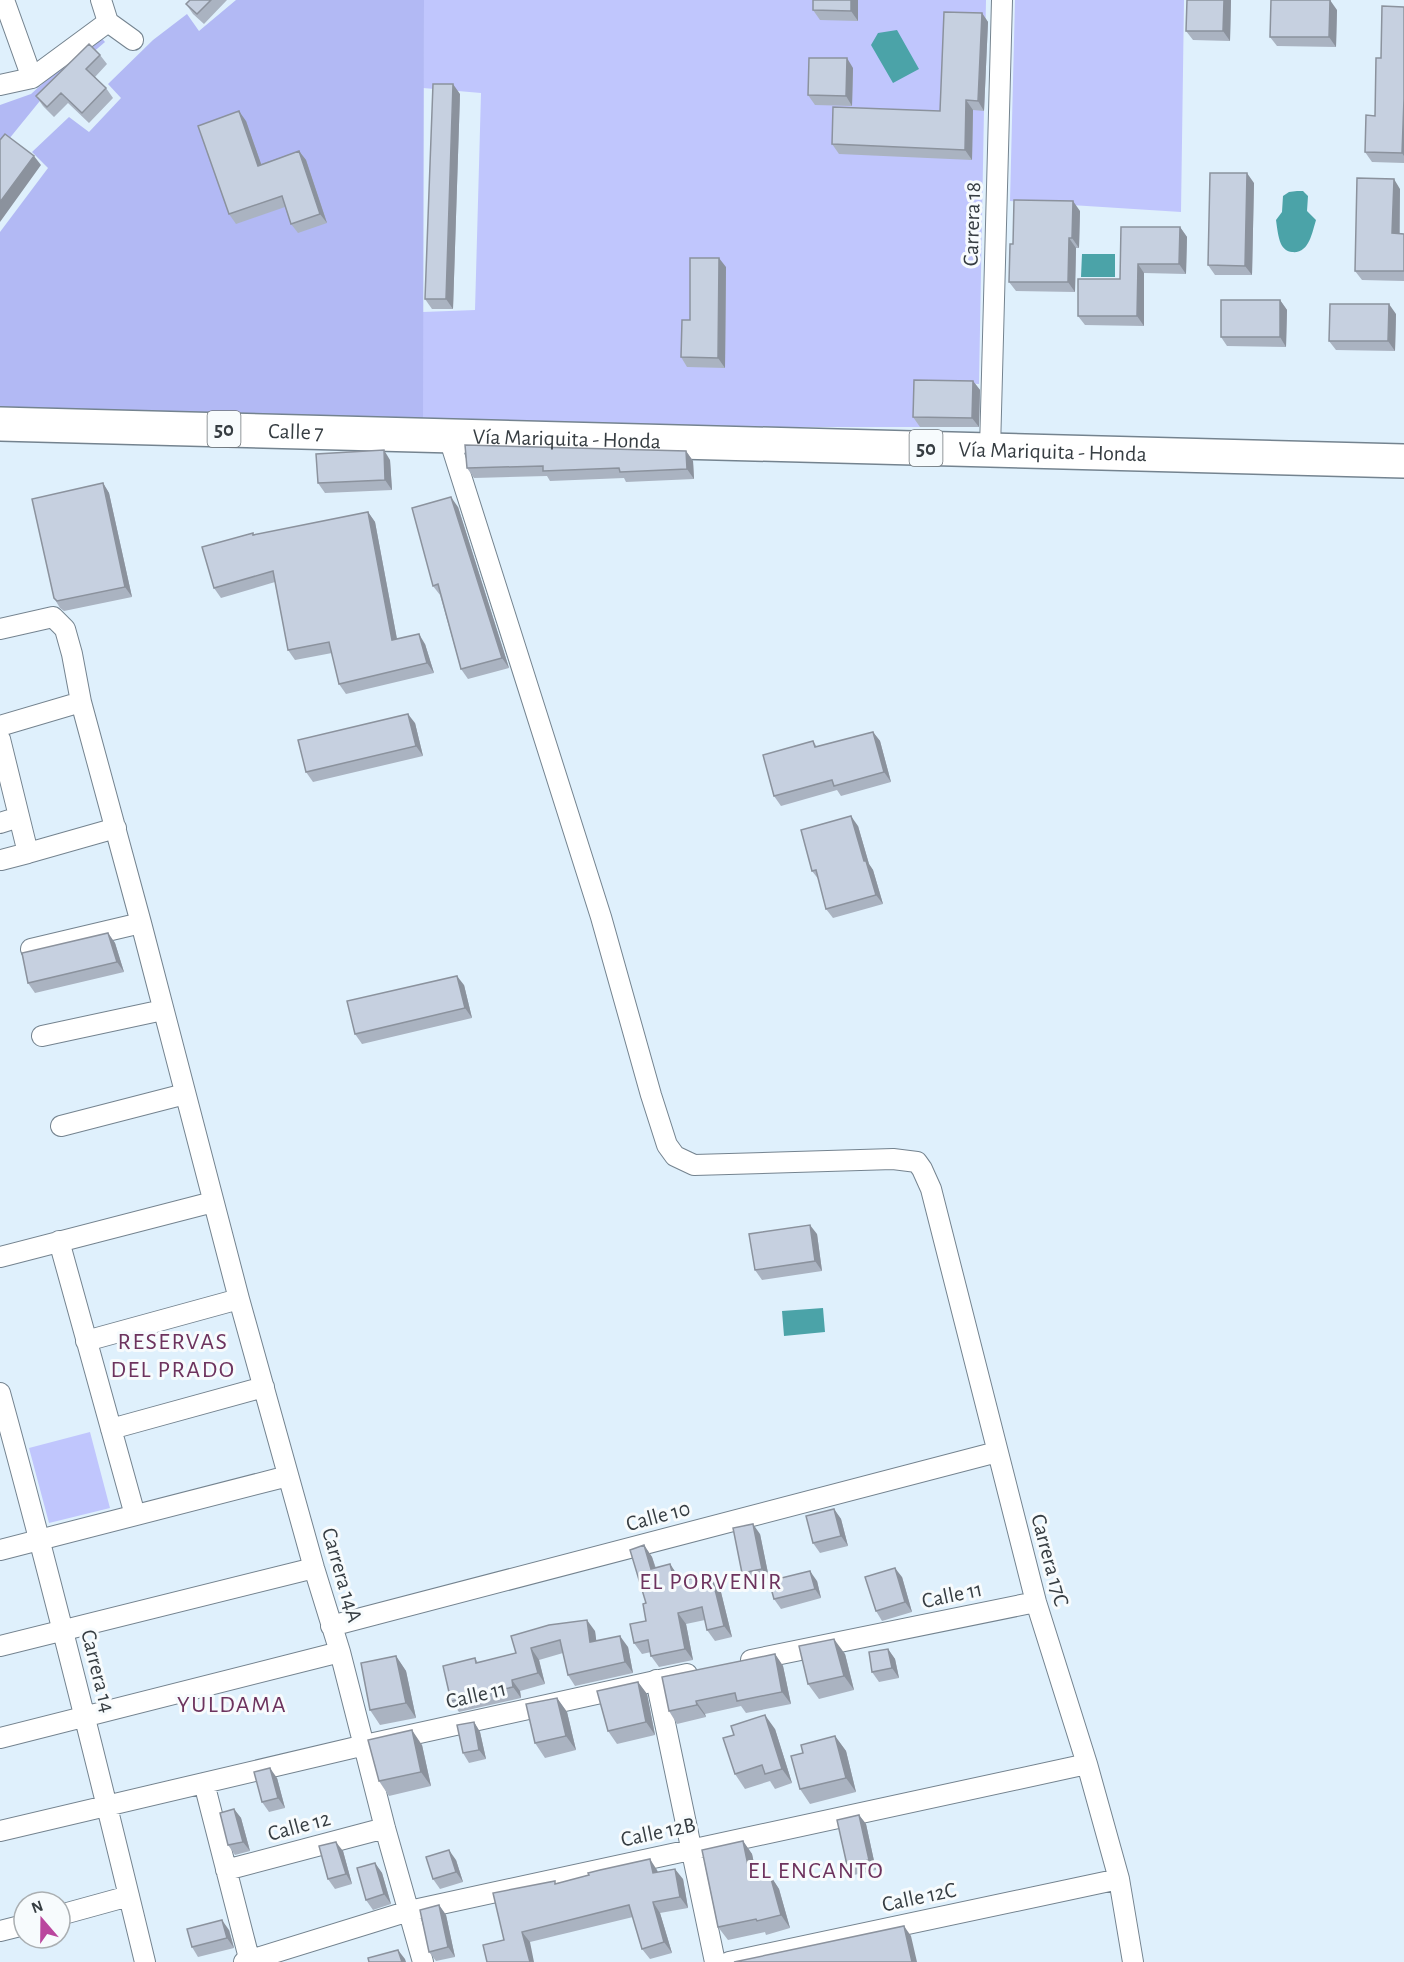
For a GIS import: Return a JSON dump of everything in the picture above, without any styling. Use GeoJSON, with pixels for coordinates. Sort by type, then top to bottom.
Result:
{"type":"FeatureCollection","features":[{"type":"Feature","properties":{"kind":"highway","name":"Calle 7"},"geometry":{"type":"LineString","coordinates":[[0,424],[448,435]]}},
{"type":"Feature","properties":{"kind":"highway","name":"Vía Mariquita - Honda"},"geometry":{"type":"LineString","coordinates":[[448,435],[1404,461]]}},
{"type":"Feature","properties":{"kind":"street"},"geometry":{"type":"LineString","coordinates":[[4,0],[32,78]]}},
{"type":"Feature","properties":{"kind":"street"},"geometry":{"type":"LineString","coordinates":[[100,0],[108,22],[133,40]]}},
{"type":"Feature","properties":{"kind":"street","name":"Carrera 18"},"geometry":{"type":"LineString","coordinates":[[990,450],[1002,0]]}},
{"type":"Feature","properties":{"kind":"street"},"geometry":{"type":"LineString","coordinates":[[0,85],[32,78],[108,22]]}},
{"type":"Feature","properties":{"kind":"street","name":"Carrera 17C"},"geometry":{"type":"LineString","coordinates":[[448,435],[601,917],[667,1145],[675,1156],[694,1165],[893,1159],[917,1162],[931,1189],[1036,1602],[1087,1764],[1119,1879],[1133,1962]]}},
{"type":"Feature","properties":{"kind":"street","name":"Carrera 14A"},"geometry":{"type":"LineString","coordinates":[[0,629],[53,617],[65,629],[81,702],[239,1299],[314,1568],[340,1652],[385,1828],[423,1962]]}},
{"type":"Feature","properties":{"kind":"street"},"geometry":{"type":"LineString","coordinates":[[0,726],[81,702]]}},
{"type":"Feature","properties":{"kind":"street"},"geometry":{"type":"LineString","coordinates":[[0,739],[9,820],[28,853]]}},
{"type":"Feature","properties":{"kind":"street"},"geometry":{"type":"LineString","coordinates":[[1,860],[116,828]]}},
{"type":"Feature","properties":{"kind":"street"},"geometry":{"type":"LineString","coordinates":[[31,949],[141,923]]}},
{"type":"Feature","properties":{"kind":"street"},"geometry":{"type":"LineString","coordinates":[[42,1036],[164,1010]]}},
{"type":"Feature","properties":{"kind":"street"},"geometry":{"type":"LineString","coordinates":[[61,1126],[185,1094]]}},
{"type":"Feature","properties":{"kind":"street"},"geometry":{"type":"LineString","coordinates":[[0,1257],[213,1202]]}},
{"type":"Feature","properties":{"kind":"street"},"geometry":{"type":"LineString","coordinates":[[59,1241],[135,1515]]}},
{"type":"Feature","properties":{"kind":"street"},"geometry":{"type":"LineString","coordinates":[[86,1341],[239,1299]]}},
{"type":"Feature","properties":{"kind":"street"},"geometry":{"type":"LineString","coordinates":[[111,1429],[264,1387]]}},
{"type":"Feature","properties":{"kind":"street","name":"Carrera 14"},"geometry":{"type":"LineString","coordinates":[[0,1393],[8,1450],[40,1539],[145,1962]]}},
{"type":"Feature","properties":{"kind":"street","name":"Calle 10"},"geometry":{"type":"LineString","coordinates":[[331,1626],[997,1452]]}},
{"type":"Feature","properties":{"kind":"street"},"geometry":{"type":"LineString","coordinates":[[0,1550],[288,1476]]}},
{"type":"Feature","properties":{"kind":"street"},"geometry":{"type":"LineString","coordinates":[[0,1646],[314,1568]]}},
{"type":"Feature","properties":{"kind":"street","name":"Calle 11"},"geometry":{"type":"LineString","coordinates":[[737,1663],[1036,1602]]}},
{"type":"Feature","properties":{"kind":"street"},"geometry":{"type":"LineString","coordinates":[[0,1738],[340,1652]]}},
{"type":"Feature","properties":{"kind":"street","name":"Calle 11"},"geometry":{"type":"LineString","coordinates":[[0,1831],[365,1745],[702,1670]]}},
{"type":"Feature","properties":{"kind":"street"},"geometry":{"type":"LineString","coordinates":[[657,1680],[715,1962]]}},
{"type":"Feature","properties":{"kind":"street","name":"Calle 12B"},"geometry":{"type":"LineString","coordinates":[[248,1961],[409,1911],[1087,1764]]}},
{"type":"Feature","properties":{"kind":"street"},"geometry":{"type":"LineString","coordinates":[[204,1783],[248,1961]]}},
{"type":"Feature","properties":{"kind":"street","name":"Calle 12"},"geometry":{"type":"LineString","coordinates":[[226,1870],[385,1828]]}},
{"type":"Feature","properties":{"kind":"street","name":"Calle 12C"},"geometry":{"type":"LineString","coordinates":[[729,1962],[1119,1879]]}},
{"type":"Feature","properties":{"kind":"street"},"geometry":{"type":"LineString","coordinates":[[72,1912],[129,1896]]}},
{"type":"Feature","properties":{"kind":"shaded area"},"geometry":{"type":"Polygon","coordinates":[[[236,0],[424,0],[423,427],[0,412],[0,232],[48,168],[32,152],[69,117],[89,132],[121,98],[108,84],[153,40],[187,14],[199,31],[236,0]]]}},
{"type":"Feature","properties":{"kind":"shaded area"},"geometry":{"type":"Polygon","coordinates":[[[424,0],[986,0],[979,384],[917,381],[920,427],[423,427],[423,312],[475,310],[481,93],[423,88],[424,0]]]}},
{"type":"Feature","properties":{"kind":"shaded area"},"geometry":{"type":"Polygon","coordinates":[[[1015,0],[1184,0],[1181,212],[1010,201],[1015,0]]]}},
{"type":"Feature","properties":{"kind":"shaded area"},"geometry":{"type":"Polygon","coordinates":[[[897,30],[919,69],[893,83],[871,45],[878,33],[897,30]]]}},
{"type":"Feature","properties":{"kind":"shaded area"},"geometry":{"type":"Polygon","coordinates":[[[98,34],[105,42],[48,91],[0,150],[0,105],[31,94],[98,34]]]}},
{"type":"Feature","properties":{"kind":"shaded area"},"geometry":{"type":"Polygon","coordinates":[[[1303,191],[1308,196],[1307,211],[1316,220],[1306,246],[1298,252],[1292,252],[1285,250],[1281,244],[1276,220],[1282,212],[1283,196],[1289,192],[1303,191]]]}},
{"type":"Feature","properties":{"kind":"shaded area"},"geometry":{"type":"Polygon","coordinates":[[[1082,254],[1115,254],[1115,277],[1081,277],[1082,254]]]}},
{"type":"Feature","properties":{"kind":"shaded area"},"geometry":{"type":"Polygon","coordinates":[[[823,1308],[825,1332],[784,1336],[782,1311],[823,1308]]]}},
{"type":"Feature","properties":{"kind":"shaded area"},"geometry":{"type":"Polygon","coordinates":[[[90,1432],[110,1508],[49,1523],[29,1448],[90,1432]]]}},
{"type":"Feature","properties":{"kind":"building"},"geometry":{"type":"Polygon","coordinates":[[[190,0],[211,0],[197,14],[186,4],[190,0]]]}},
{"type":"Feature","properties":{"kind":"building"},"geometry":{"type":"Polygon","coordinates":[[[813,0],[851,0],[851,11],[813,10],[813,0]]]}},
{"type":"Feature","properties":{"kind":"building"},"geometry":{"type":"Polygon","coordinates":[[[1187,0],[1224,0],[1223,31],[1186,31],[1187,0]]]}},
{"type":"Feature","properties":{"kind":"building"},"geometry":{"type":"Polygon","coordinates":[[[1271,0],[1330,0],[1329,37],[1270,37],[1271,0]]]}},
{"type":"Feature","properties":{"kind":"building"},"geometry":{"type":"Polygon","coordinates":[[[1382,6],[1404,7],[1402,153],[1365,152],[1366,115],[1375,116],[1376,58],[1381,58],[1382,6]]]}},
{"type":"Feature","properties":{"kind":"building"},"geometry":{"type":"Polygon","coordinates":[[[944,12],[982,13],[978,101],[966,100],[965,150],[832,144],[833,107],[940,111],[944,12]]]}},
{"type":"Feature","properties":{"kind":"building"},"geometry":{"type":"Polygon","coordinates":[[[89,44],[100,55],[86,69],[106,88],[82,113],[61,93],[47,107],[36,96],[89,44]]]}},
{"type":"Feature","properties":{"kind":"building"},"geometry":{"type":"Polygon","coordinates":[[[809,58],[847,58],[846,96],[808,95],[809,58]]]}},
{"type":"Feature","properties":{"kind":"building"},"geometry":{"type":"Polygon","coordinates":[[[433,84],[453,84],[446,299],[425,299],[433,84]]]}},
{"type":"Feature","properties":{"kind":"building"},"geometry":{"type":"Polygon","coordinates":[[[239,111],[258,166],[299,151],[320,214],[291,224],[282,196],[229,214],[198,126],[239,111]]]}},
{"type":"Feature","properties":{"kind":"building"},"geometry":{"type":"Polygon","coordinates":[[[5,134],[34,156],[0,202],[0,140],[5,134]]]}},
{"type":"Feature","properties":{"kind":"building"},"geometry":{"type":"Polygon","coordinates":[[[1210,173],[1247,173],[1245,266],[1208,265],[1210,173]]]}},
{"type":"Feature","properties":{"kind":"building"},"geometry":{"type":"Polygon","coordinates":[[[1357,178],[1394,179],[1392,233],[1404,234],[1404,271],[1355,271],[1357,178]]]}},
{"type":"Feature","properties":{"kind":"building"},"geometry":{"type":"Polygon","coordinates":[[[1014,200],[1073,201],[1068,282],[1009,282],[1014,200]]]}},
{"type":"Feature","properties":{"kind":"building"},"geometry":{"type":"Polygon","coordinates":[[[1121,227],[1180,227],[1179,264],[1138,264],[1137,316],[1078,316],[1078,279],[1120,279],[1121,227]]]}},
{"type":"Feature","properties":{"kind":"building"},"geometry":{"type":"Polygon","coordinates":[[[690,258],[719,258],[718,358],[681,357],[682,320],[690,320],[690,258]]]}},
{"type":"Feature","properties":{"kind":"building"},"geometry":{"type":"Polygon","coordinates":[[[1221,300],[1280,300],[1280,337],[1221,337],[1221,300]]]}},
{"type":"Feature","properties":{"kind":"building"},"geometry":{"type":"Polygon","coordinates":[[[1330,304],[1389,304],[1388,341],[1329,341],[1330,304]]]}},
{"type":"Feature","properties":{"kind":"building"},"geometry":{"type":"Polygon","coordinates":[[[914,380],[973,381],[972,418],[913,417],[914,380]]]}},
{"type":"Feature","properties":{"kind":"building"},"geometry":{"type":"Polygon","coordinates":[[[465,445],[686,451],[687,469],[620,472],[619,468],[543,471],[543,466],[467,468],[465,445]]]}},
{"type":"Feature","properties":{"kind":"building"},"geometry":{"type":"Polygon","coordinates":[[[384,450],[385,480],[318,483],[316,454],[384,450]]]}},
{"type":"Feature","properties":{"kind":"building"},"geometry":{"type":"Polygon","coordinates":[[[103,483],[125,587],[57,601],[54,598],[32,499],[103,483]]]}},
{"type":"Feature","properties":{"kind":"building"},"geometry":{"type":"Polygon","coordinates":[[[451,497],[502,658],[461,669],[438,584],[433,586],[412,508],[451,497]]]}},
{"type":"Feature","properties":{"kind":"building"},"geometry":{"type":"Polygon","coordinates":[[[368,512],[392,640],[419,634],[427,663],[339,684],[329,642],[288,650],[273,571],[214,588],[202,547],[253,533],[253,535],[368,512]]]}},
{"type":"Feature","properties":{"kind":"building"},"geometry":{"type":"Polygon","coordinates":[[[408,714],[416,746],[306,772],[298,740],[408,714]]]}},
{"type":"Feature","properties":{"kind":"building"},"geometry":{"type":"Polygon","coordinates":[[[873,732],[884,772],[834,786],[832,780],[774,796],[763,755],[813,741],[815,747],[873,732]]]}},
{"type":"Feature","properties":{"kind":"building"},"geometry":{"type":"Polygon","coordinates":[[[851,816],[876,895],[826,909],[816,870],[812,871],[801,830],[851,816]]]}},
{"type":"Feature","properties":{"kind":"building"},"geometry":{"type":"Polygon","coordinates":[[[108,933],[117,962],[28,983],[22,953],[108,933]]]}},
{"type":"Feature","properties":{"kind":"building"},"geometry":{"type":"Polygon","coordinates":[[[457,976],[465,1008],[355,1034],[347,1001],[457,976]]]}},
{"type":"Feature","properties":{"kind":"building"},"geometry":{"type":"Polygon","coordinates":[[[810,1225],[815,1261],[755,1270],[749,1234],[810,1225]]]}},
{"type":"Feature","properties":{"kind":"building"},"geometry":{"type":"Polygon","coordinates":[[[834,1509],[841,1536],[813,1543],[806,1516],[834,1509]]]}},
{"type":"Feature","properties":{"kind":"building"},"geometry":{"type":"Polygon","coordinates":[[[753,1524],[762,1569],[742,1573],[733,1528],[753,1524]]]}},
{"type":"Feature","properties":{"kind":"building"},"geometry":{"type":"Polygon","coordinates":[[[644,1545],[651,1569],[670,1564],[675,1583],[711,1573],[724,1626],[707,1630],[702,1607],[678,1613],[685,1649],[651,1656],[648,1640],[634,1643],[630,1624],[646,1621],[643,1604],[646,1603],[630,1550],[644,1545]]]}},
{"type":"Feature","properties":{"kind":"building"},"geometry":{"type":"Polygon","coordinates":[[[895,1568],[905,1602],[876,1611],[865,1577],[895,1568]]]}},
{"type":"Feature","properties":{"kind":"building"},"geometry":{"type":"Polygon","coordinates":[[[810,1571],[815,1589],[774,1599],[769,1581],[810,1571]]]}},
{"type":"Feature","properties":{"kind":"building"},"geometry":{"type":"Polygon","coordinates":[[[587,1620],[590,1642],[620,1636],[625,1662],[568,1675],[560,1640],[531,1648],[538,1673],[512,1680],[513,1687],[451,1701],[443,1666],[475,1658],[476,1663],[516,1653],[511,1636],[549,1625],[587,1620]]]}},
{"type":"Feature","properties":{"kind":"building"},"geometry":{"type":"Polygon","coordinates":[[[834,1639],[844,1676],[808,1684],[799,1646],[834,1639]]]}},
{"type":"Feature","properties":{"kind":"building"},"geometry":{"type":"Polygon","coordinates":[[[888,1649],[892,1668],[872,1672],[869,1652],[888,1649]]]}},
{"type":"Feature","properties":{"kind":"building"},"geometry":{"type":"Polygon","coordinates":[[[775,1654],[782,1692],[737,1701],[735,1693],[696,1701],[697,1705],[669,1711],[662,1677],[775,1654]]]}},
{"type":"Feature","properties":{"kind":"building"},"geometry":{"type":"Polygon","coordinates":[[[396,1656],[406,1703],[370,1710],[361,1663],[396,1656]]]}},
{"type":"Feature","properties":{"kind":"building"},"geometry":{"type":"Polygon","coordinates":[[[638,1682],[646,1722],[608,1731],[597,1691],[638,1682]]]}},
{"type":"Feature","properties":{"kind":"building"},"geometry":{"type":"Polygon","coordinates":[[[557,1698],[566,1736],[535,1743],[526,1704],[557,1698]]]}},
{"type":"Feature","properties":{"kind":"building"},"geometry":{"type":"Polygon","coordinates":[[[765,1715],[782,1769],[765,1774],[762,1765],[735,1774],[723,1738],[734,1735],[731,1726],[765,1715]]]}},
{"type":"Feature","properties":{"kind":"building"},"geometry":{"type":"Polygon","coordinates":[[[474,1722],[479,1750],[463,1753],[457,1725],[474,1722]]]}},
{"type":"Feature","properties":{"kind":"building"},"geometry":{"type":"Polygon","coordinates":[[[412,1730],[421,1772],[379,1781],[368,1740],[412,1730]]]}},
{"type":"Feature","properties":{"kind":"building"},"geometry":{"type":"Polygon","coordinates":[[[835,1736],[846,1778],[800,1789],[791,1756],[803,1753],[801,1745],[835,1736]]]}},
{"type":"Feature","properties":{"kind":"building"},"geometry":{"type":"Polygon","coordinates":[[[270,1768],[278,1798],[262,1802],[254,1772],[270,1768]]]}},
{"type":"Feature","properties":{"kind":"building"},"geometry":{"type":"Polygon","coordinates":[[[234,1809],[243,1842],[228,1845],[220,1813],[234,1809]]]}},
{"type":"Feature","properties":{"kind":"building"},"geometry":{"type":"Polygon","coordinates":[[[859,1815],[869,1860],[847,1865],[837,1820],[859,1815]]]}},
{"type":"Feature","properties":{"kind":"building"},"geometry":{"type":"Polygon","coordinates":[[[743,1841],[751,1880],[770,1875],[781,1915],[718,1927],[702,1850],[743,1841]]]}},
{"type":"Feature","properties":{"kind":"building"},"geometry":{"type":"Polygon","coordinates":[[[336,1842],[346,1874],[328,1879],[319,1846],[336,1842]]]}},
{"type":"Feature","properties":{"kind":"building"},"geometry":{"type":"Polygon","coordinates":[[[449,1850],[456,1872],[433,1879],[426,1857],[449,1850]]]}},
{"type":"Feature","properties":{"kind":"building"},"geometry":{"type":"Polygon","coordinates":[[[650,1859],[653,1873],[675,1869],[680,1897],[653,1902],[664,1942],[642,1949],[629,1905],[522,1932],[530,1962],[487,1962],[483,1945],[504,1940],[493,1893],[555,1881],[555,1884],[589,1875],[588,1873],[650,1859]]]}},
{"type":"Feature","properties":{"kind":"building"},"geometry":{"type":"Polygon","coordinates":[[[375,1863],[384,1894],[366,1900],[357,1868],[375,1863]]]}},
{"type":"Feature","properties":{"kind":"building"},"geometry":{"type":"Polygon","coordinates":[[[439,1905],[448,1947],[429,1952],[420,1910],[439,1905]]]}},
{"type":"Feature","properties":{"kind":"building"},"geometry":{"type":"Polygon","coordinates":[[[222,1920],[227,1938],[192,1947],[187,1929],[222,1920]]]}},
{"type":"Feature","properties":{"kind":"building"},"geometry":{"type":"Polygon","coordinates":[[[904,1926],[912,1962],[734,1962],[904,1926]]]}},
{"type":"Feature","properties":{"kind":"building"},"geometry":{"type":"Polygon","coordinates":[[[398,1950],[402,1962],[369,1962],[368,1958],[398,1950]]]}},
{"type":"Feature","properties":{"kind":"district","name":"RESERVAS DEL PRADO"},"geometry":{"type":"Point","coordinates":[173,1356]}},
{"type":"Feature","properties":{"kind":"district","name":"EL PORVENIR"},"geometry":{"type":"Point","coordinates":[711,1582]}},
{"type":"Feature","properties":{"kind":"district","name":"YULDAMA"},"geometry":{"type":"Point","coordinates":[232,1705]}},
{"type":"Feature","properties":{"kind":"district","name":"EL ENCANTO"},"geometry":{"type":"Point","coordinates":[816,1871]}}]}
